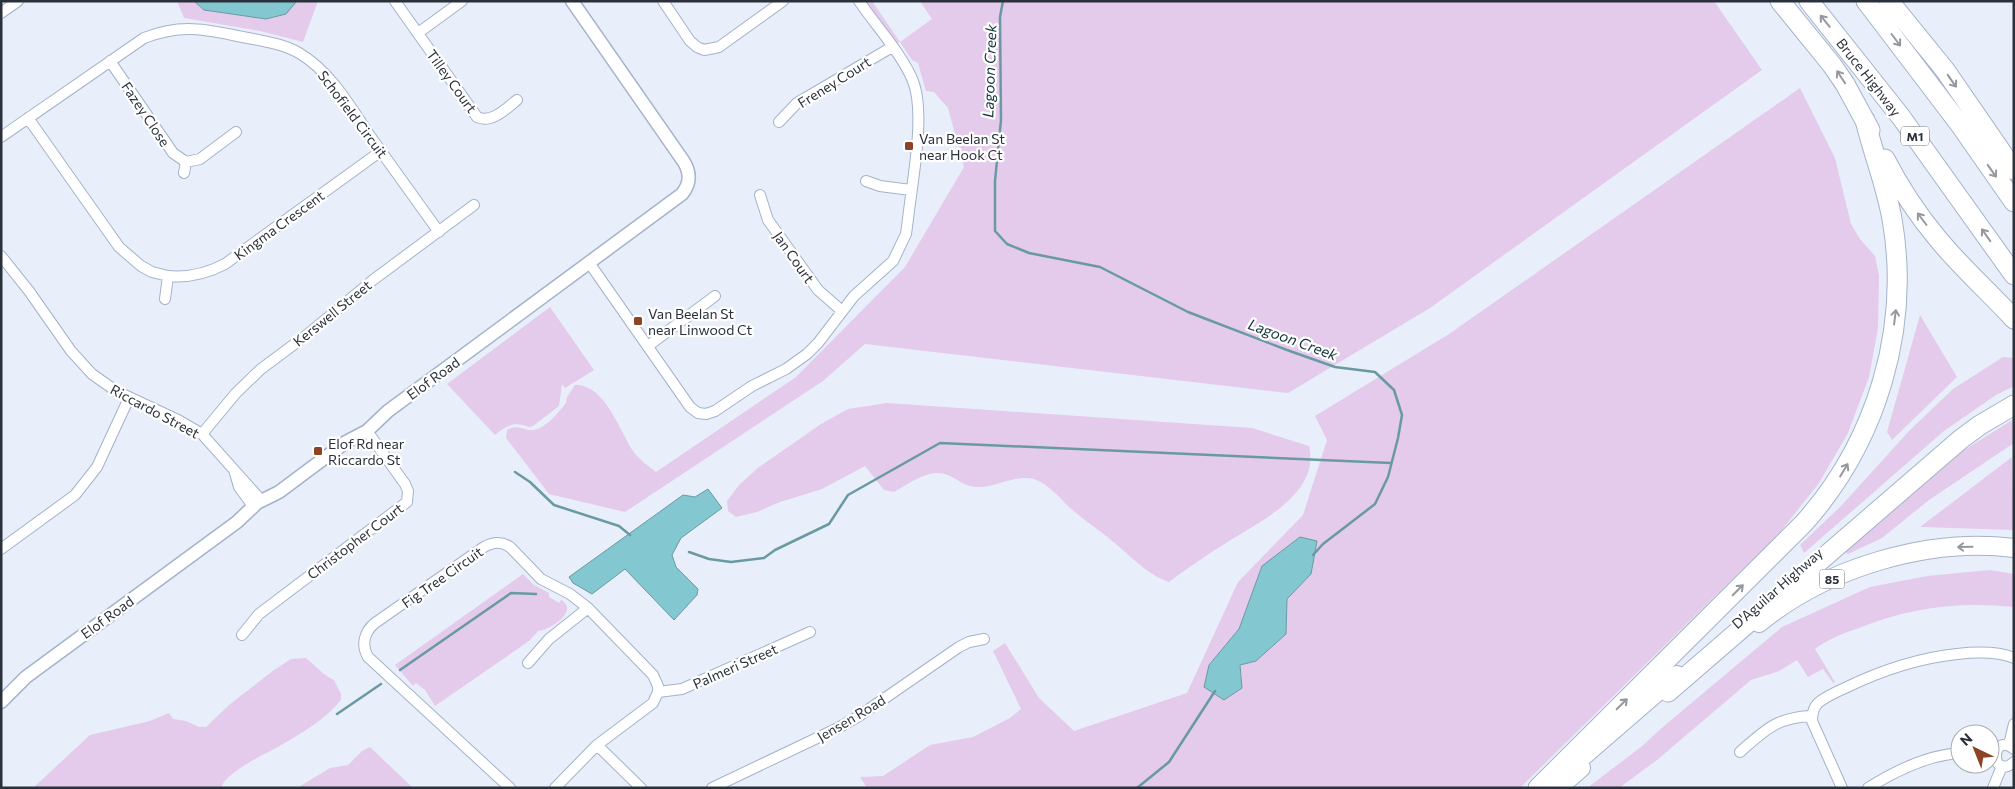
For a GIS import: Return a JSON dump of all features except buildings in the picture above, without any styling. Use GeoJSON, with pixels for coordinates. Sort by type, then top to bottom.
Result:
{"type":"FeatureCollection","features":[{"type":"Feature","properties":{"kind":"highway"},"geometry":{"type":"LineString","coordinates":[[1780,1],[1832,65],[1865,120],[1900,186],[1917,212],[1955,258],[2014,319]]}},
{"type":"Feature","properties":{"kind":"highway","name":"Bruce Highway"},"geometry":{"type":"LineString","coordinates":[[1809,1],[1900,117],[2014,275]]}},
{"type":"Feature","properties":{"kind":"highway"},"geometry":{"type":"LineString","coordinates":[[1866,1],[1961,126],[2014,202]]}},
{"type":"Feature","properties":{"kind":"highway"},"geometry":{"type":"LineString","coordinates":[[1889,1],[1945,70],[2013,168]]}},
{"type":"Feature","properties":{"kind":"highway"},"geometry":{"type":"LineString","coordinates":[[1538,788],[1804,523],[1831,490],[1859,443],[1880,392],[1887,367],[1894,332],[1897,286],[1892,220],[1865,120]]}},
{"type":"Feature","properties":{"kind":"highway","name":"D'Aguilar Highway"},"geometry":{"type":"LineString","coordinates":[[1546,788],[1953,436],[1976,419],[2014,396]]}},
{"type":"Feature","properties":{"kind":"highway"},"geometry":{"type":"LineString","coordinates":[[1668,692],[1961,439],[2014,405]]}},
{"type":"Feature","properties":{"kind":"highway","name":"D'Aguilar Highway"},"geometry":{"type":"LineString","coordinates":[[1558,788],[1668,692],[1681,688],[1768,616],[1813,588],[1865,565],[1900,555],[1960,547],[2014,548]]}},
{"type":"Feature","properties":{"kind":"street"},"geometry":{"type":"LineString","coordinates":[[1,13],[18,1]]}},
{"type":"Feature","properties":{"kind":"street"},"geometry":{"type":"LineString","coordinates":[[395,1],[418,33],[462,1]]}},
{"type":"Feature","properties":{"kind":"street","name":"Elof Road"},"geometry":{"type":"LineString","coordinates":[[1,702],[26,677],[237,522],[257,503],[279,492],[346,442],[367,432],[388,411],[678,198],[688,185],[688,168],[628,85],[572,1]]}},
{"type":"Feature","properties":{"kind":"street"},"geometry":{"type":"LineString","coordinates":[[663,1],[690,40],[697,47],[704,50],[719,47],[783,1]]}},
{"type":"Feature","properties":{"kind":"street"},"geometry":{"type":"LineString","coordinates":[[590,264],[690,407],[698,413],[706,414],[715,411],[747,389],[776,376],[818,343],[854,296],[893,260],[906,234],[919,107],[912,80],[892,47],[859,1]]}},
{"type":"Feature","properties":{"kind":"street","name":"Schofield Circuit"},"geometry":{"type":"LineString","coordinates":[[1,137],[144,38],[164,30],[182,28],[207,30],[286,47],[307,58],[329,78],[439,232]]}},
{"type":"Feature","properties":{"kind":"street","name":"Tilley Court"},"geometry":{"type":"LineString","coordinates":[[418,33],[477,117],[487,120],[517,100]]}},
{"type":"Feature","properties":{"kind":"street","name":"Freney Court"},"geometry":{"type":"LineString","coordinates":[[779,122],[797,103],[892,47]]}},
{"type":"Feature","properties":{"kind":"street","name":"Fazey Close"},"geometry":{"type":"LineString","coordinates":[[110,61],[185,168],[200,160],[236,132]]}},
{"type":"Feature","properties":{"kind":"street","name":"Kingma Crescent"},"geometry":{"type":"LineString","coordinates":[[28,118],[119,248],[141,266],[168,276],[196,275],[210,272],[225,264],[381,151]]}},
{"type":"Feature","properties":{"kind":"street"},"geometry":{"type":"LineString","coordinates":[[866,182],[911,190]]}},
{"type":"Feature","properties":{"kind":"street","name":"Jan Court"},"geometry":{"type":"LineString","coordinates":[[760,195],[768,220],[818,290],[842,311]]}},
{"type":"Feature","properties":{"kind":"street","name":"Kerswell Street"},"geometry":{"type":"LineString","coordinates":[[202,434],[236,393],[261,369],[308,334],[373,280],[474,206]]}},
{"type":"Feature","properties":{"kind":"street","name":"Riccardo Street"},"geometry":{"type":"LineString","coordinates":[[1,256],[29,291],[81,364],[104,384],[129,398],[178,420],[202,434],[234,472],[240,487],[257,503]]}},
{"type":"Feature","properties":{"kind":"street"},"geometry":{"type":"LineString","coordinates":[[165,299],[168,276]]}},
{"type":"Feature","properties":{"kind":"street"},"geometry":{"type":"LineString","coordinates":[[648,346],[715,296]]}},
{"type":"Feature","properties":{"kind":"street"},"geometry":{"type":"LineString","coordinates":[[1,549],[76,495],[97,467],[129,398]]}},
{"type":"Feature","properties":{"kind":"street","name":"Christopher Court"},"geometry":{"type":"LineString","coordinates":[[242,635],[259,614],[403,507],[407,502],[408,490],[405,484],[367,432]]}},
{"type":"Feature","properties":{"kind":"street","name":"Fig Tree Circuit"},"geometry":{"type":"LineString","coordinates":[[510,788],[368,657],[364,643],[367,631],[375,623],[484,547],[495,543],[510,547],[541,578],[570,594],[588,608],[653,676],[658,686],[658,692]]}},
{"type":"Feature","properties":{"kind":"street"},"geometry":{"type":"LineString","coordinates":[[528,663],[549,639],[588,608]]}},
{"type":"Feature","properties":{"kind":"street","name":"Palmeri Street"},"geometry":{"type":"LineString","coordinates":[[658,692],[682,689],[810,632]]}},
{"type":"Feature","properties":{"kind":"street","name":"Jensen Road"},"geometry":{"type":"LineString","coordinates":[[716,787],[838,728],[859,716],[959,647],[969,642],[984,639]]}},
{"type":"Feature","properties":{"kind":"street"},"geometry":{"type":"LineString","coordinates":[[1842,788],[1813,726],[1813,711],[1820,702],[1862,680],[1914,662],[1959,654],[1982,653],[2008,655],[2014,658]]}},
{"type":"Feature","properties":{"kind":"street"},"geometry":{"type":"LineString","coordinates":[[556,788],[597,745],[653,704],[658,692]]}},
{"type":"Feature","properties":{"kind":"street"},"geometry":{"type":"LineString","coordinates":[[1740,752],[1770,726],[1780,721],[1789,718],[1812,716]]}},
{"type":"Feature","properties":{"kind":"street"},"geometry":{"type":"LineString","coordinates":[[2011,747],[2014,724]]}},
{"type":"Feature","properties":{"kind":"street"},"geometry":{"type":"LineString","coordinates":[[597,745],[641,788]]}},
{"type":"Feature","properties":{"kind":"street"},"geometry":{"type":"LineString","coordinates":[[1868,788],[1911,766],[1950,755]]}},
{"type":"Feature","properties":{"kind":"street"},"geometry":{"type":"LineString","coordinates":[[1993,788],[2002,766],[2009,766],[2014,762]]}},
{"type":"Feature","properties":{"kind":"shaded area"},"geometry":{"type":"Polygon","coordinates":[[[177,1],[318,1],[303,42],[260,31],[184,18],[177,1]]]}},
{"type":"Feature","properties":{"kind":"shaded area"},"geometry":{"type":"Polygon","coordinates":[[[866,1],[872,1],[900,42],[896,44],[866,1]]]}},
{"type":"Feature","properties":{"kind":"shaded area"},"geometry":{"type":"Polygon","coordinates":[[[920,1],[1714,1],[1762,70],[1430,308],[1288,393],[865,344],[823,381],[625,512],[549,494],[506,438],[507,430],[515,427],[534,430],[545,425],[566,403],[567,397],[575,385],[585,386],[602,399],[633,452],[656,472],[796,377],[905,267],[964,167],[948,108],[934,92],[926,91],[918,63],[912,60],[900,42],[932,19],[920,1]]]}},
{"type":"Feature","properties":{"kind":"shaded area"},"geometry":{"type":"Polygon","coordinates":[[[1800,88],[1835,158],[1851,224],[1860,239],[1875,256],[1879,276],[1878,328],[1869,377],[1848,433],[1819,483],[1781,531],[1520,788],[867,788],[860,777],[883,776],[930,745],[973,737],[1010,718],[1021,709],[993,651],[1005,643],[1039,698],[1074,731],[1187,693],[1238,582],[1303,515],[1327,440],[1315,416],[1449,334],[1800,88]],[[1262,566],[1239,629],[1209,665],[1242,677],[1240,665],[1256,661],[1286,634],[1287,598],[1311,574],[1262,566]]]}},
{"type":"Feature","properties":{"kind":"shaded area"},"geometry":{"type":"Polygon","coordinates":[[[550,307],[594,370],[565,388],[562,384],[559,406],[533,426],[515,424],[495,435],[447,384],[550,307]]]}},
{"type":"Feature","properties":{"kind":"shaded area"},"geometry":{"type":"Polygon","coordinates":[[[1920,315],[1957,377],[1892,440],[1887,432],[1920,315]]]}},
{"type":"Feature","properties":{"kind":"shaded area"},"geometry":{"type":"Polygon","coordinates":[[[2003,357],[2014,358],[2014,386],[1996,395],[1944,431],[1804,553],[1800,545],[1841,506],[1909,431],[1953,389],[2003,357]]]}},
{"type":"Feature","properties":{"kind":"shaded area"},"geometry":{"type":"Polygon","coordinates":[[[887,403],[1252,428],[1309,446],[1310,463],[1306,478],[1284,505],[1211,552],[1169,582],[1146,569],[1074,511],[1049,487],[1034,479],[1020,478],[985,487],[974,487],[943,473],[935,473],[914,480],[894,492],[884,490],[865,466],[822,489],[780,502],[757,512],[736,517],[728,511],[727,501],[739,485],[759,467],[821,424],[848,409],[887,403]]]}},
{"type":"Feature","properties":{"kind":"shaded area"},"geometry":{"type":"Polygon","coordinates":[[[2014,419],[2014,443],[1929,500],[1882,538],[1848,554],[1844,551],[1961,452],[2014,419]]]}},
{"type":"Feature","properties":{"kind":"shaded area"},"geometry":{"type":"Polygon","coordinates":[[[2012,457],[2014,530],[1920,527],[2012,457]]]}},
{"type":"Feature","properties":{"kind":"shaded area"},"geometry":{"type":"Polygon","coordinates":[[[1990,570],[2014,574],[2014,607],[1973,605],[1914,611],[1875,622],[1840,635],[1815,649],[1835,682],[1833,683],[1823,669],[1808,677],[1797,660],[1779,671],[1751,680],[1657,760],[1619,788],[1587,788],[1641,747],[1782,627],[1870,587],[1927,576],[1990,570]]]}},
{"type":"Feature","properties":{"kind":"shaded area"},"geometry":{"type":"Polygon","coordinates":[[[523,574],[534,585],[549,593],[549,597],[559,603],[561,600],[566,604],[565,614],[556,624],[538,631],[529,641],[435,706],[425,690],[416,683],[413,686],[395,665],[523,574]]]}},
{"type":"Feature","properties":{"kind":"shaded area"},"geometry":{"type":"Polygon","coordinates":[[[306,658],[334,680],[341,694],[341,700],[314,725],[239,769],[224,782],[221,788],[33,788],[90,735],[150,721],[169,713],[173,719],[186,721],[199,727],[206,727],[229,705],[274,670],[291,659],[306,658]]]}},
{"type":"Feature","properties":{"kind":"shaded area"},"geometry":{"type":"Polygon","coordinates":[[[370,747],[413,788],[297,788],[330,768],[348,765],[362,751],[370,747]]]}},
{"type":"Feature","properties":{"kind":"water"},"geometry":{"type":"Polygon","coordinates":[[[194,1],[297,1],[286,14],[266,19],[204,10],[194,1]]]}},
{"type":"Feature","properties":{"kind":"water"},"geometry":{"type":"Polygon","coordinates":[[[708,489],[722,508],[681,538],[672,555],[676,567],[698,589],[697,595],[674,620],[625,569],[592,594],[573,583],[569,577],[683,495],[695,497],[708,489]]]}},
{"type":"Feature","properties":{"kind":"water"},"geometry":{"type":"Polygon","coordinates":[[[1300,537],[1317,541],[1311,574],[1287,599],[1286,634],[1256,661],[1240,665],[1242,688],[1224,700],[1204,687],[1209,665],[1239,629],[1262,566],[1300,537]]]}},
{"type":"Feature","properties":{"kind":"waterway","name":"Lagoon Creek"},"geometry":{"type":"LineString","coordinates":[[1003,1],[1000,17],[1001,120],[995,181],[995,231],[1007,244],[1029,253],[1100,267],[1188,312],[1287,350],[1335,367],[1375,372],[1394,390],[1402,415],[1388,477],[1375,504],[1323,544],[1313,555]]}},
{"type":"Feature","properties":{"kind":"waterway"},"geometry":{"type":"LineString","coordinates":[[689,552],[709,559],[731,562],[764,558],[775,550],[829,524],[848,495],[940,443],[1391,463]]}},
{"type":"Feature","properties":{"kind":"waterway"},"geometry":{"type":"LineString","coordinates":[[515,472],[530,482],[554,505],[619,526],[630,535]]}},
{"type":"Feature","properties":{"kind":"waterway"},"geometry":{"type":"LineString","coordinates":[[400,670],[511,593],[536,594]]}},
{"type":"Feature","properties":{"kind":"waterway"},"geometry":{"type":"LineString","coordinates":[[337,714],[381,684]]}},
{"type":"Feature","properties":{"kind":"waterway","name":"Lagoon Creek"},"geometry":{"type":"LineString","coordinates":[[1137,788],[1169,762],[1215,691]]}},
{"type":"Feature","properties":{"kind":"place","name":"Van Beelan St near Hook Ct"},"geometry":{"type":"Point","coordinates":[909,146]}},
{"type":"Feature","properties":{"kind":"place","name":"Van Beelan St near Linwood Ct"},"geometry":{"type":"Point","coordinates":[638,321]}},
{"type":"Feature","properties":{"kind":"place","name":"Elof Rd near Riccardo St"},"geometry":{"type":"Point","coordinates":[318,451]}}]}
